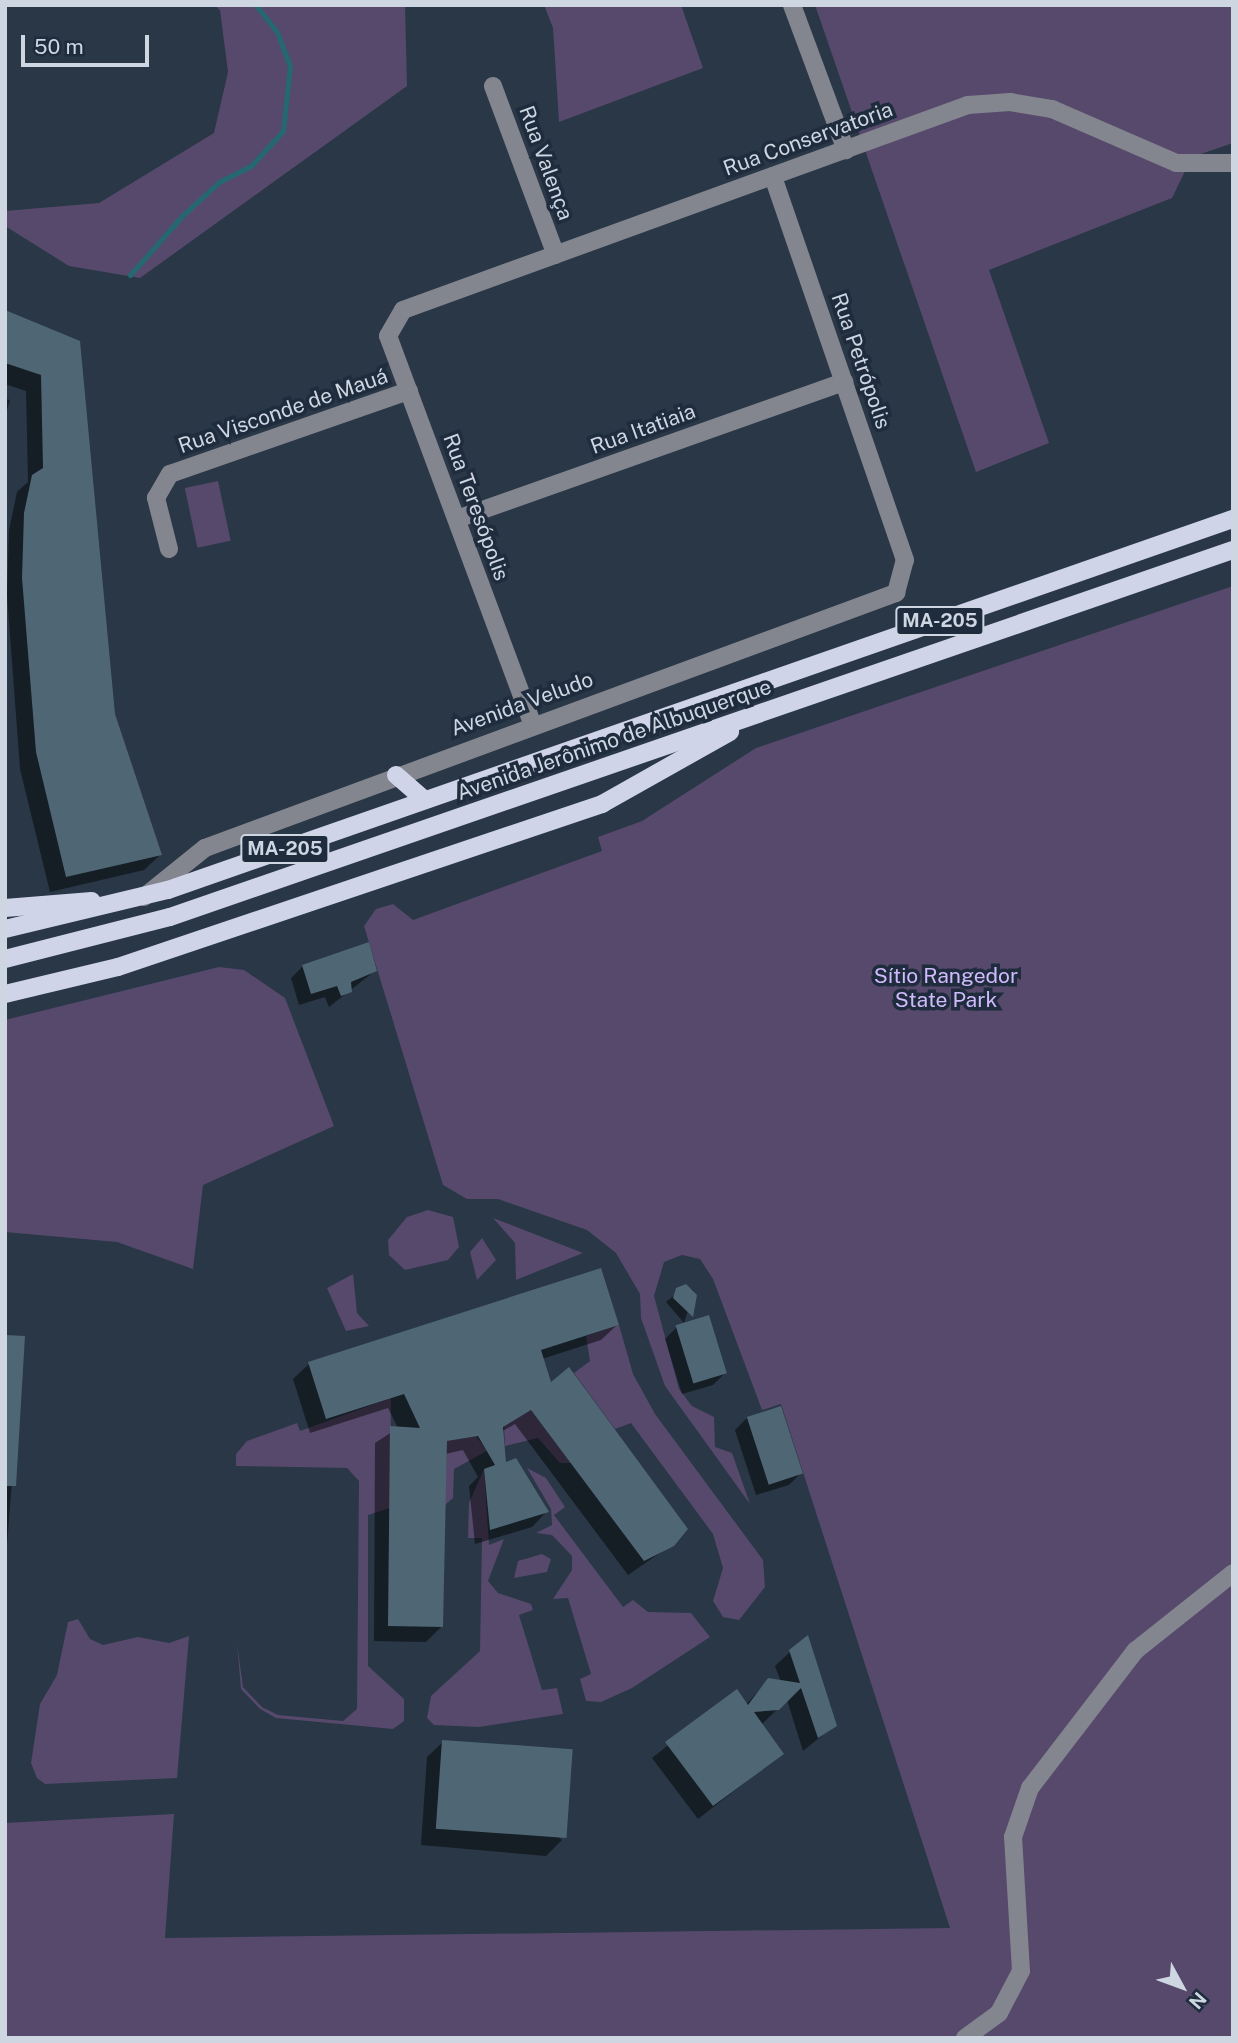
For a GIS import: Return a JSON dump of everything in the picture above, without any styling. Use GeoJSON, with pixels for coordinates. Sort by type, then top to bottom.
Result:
{"type":"FeatureCollection","features":[{"type":"Feature","properties":{"kind":"main road","name":"Avenida Jerônimo de Albuquerque"},"geometry":{"type":"LineString","coordinates":[[5,929],[144,897],[1233,519]]}},
{"type":"Feature","properties":{"kind":"main road","name":"Avenida Jerônimo de Albuquerque"},"geometry":{"type":"LineString","coordinates":[[5,959],[170,917],[1233,550]]}},
{"type":"Feature","properties":{"kind":"main road"},"geometry":{"type":"LineString","coordinates":[[5,994],[118,967],[328,899],[602,804],[662,773],[761,713]]}},
{"type":"Feature","properties":{"kind":"main road"},"geometry":{"type":"LineString","coordinates":[[647,723],[665,729],[674,744],[662,773]]}},
{"type":"Feature","properties":{"kind":"main road"},"geometry":{"type":"LineString","coordinates":[[396,775],[425,800]]}},
{"type":"Feature","properties":{"kind":"main road","name":"Avenida Jerônimo de Albuquerque"},"geometry":{"type":"LineString","coordinates":[[5,908],[144,897]]}},
{"type":"Feature","properties":{"kind":"street"},"geometry":{"type":"LineString","coordinates":[[792,5],[846,150]]}},
{"type":"Feature","properties":{"kind":"street","name":"Rua Valença"},"geometry":{"type":"LineString","coordinates":[[493,86],[556,255]]}},
{"type":"Feature","properties":{"kind":"street","name":"Rua Conservatoria"},"geometry":{"type":"LineString","coordinates":[[402,310],[968,105],[1010,102],[1052,109],[1176,163],[1233,163]]}},
{"type":"Feature","properties":{"kind":"street","name":"Rua Petrópolis"},"geometry":{"type":"LineString","coordinates":[[773,176],[905,560]]}},
{"type":"Feature","properties":{"kind":"street","name":"Rua Teresópolis"},"geometry":{"type":"LineString","coordinates":[[402,310],[388,336],[532,723]]}},
{"type":"Feature","properties":{"kind":"street","name":"Rua Itatiaia"},"geometry":{"type":"LineString","coordinates":[[457,519],[844,382]]}},
{"type":"Feature","properties":{"kind":"street","name":"Rua Visconde de Mauá"},"geometry":{"type":"LineString","coordinates":[[169,549],[156,498],[170,474],[409,391]]}},
{"type":"Feature","properties":{"kind":"street","name":"Avenida Veludo"},"geometry":{"type":"LineString","coordinates":[[144,897],[205,848],[532,723],[890,597],[903,582],[905,560]]}},
{"type":"Feature","properties":{"kind":"street"},"geometry":{"type":"LineString","coordinates":[[965,2038],[999,2013],[1021,1971],[1025,1953],[1013,1837],[1030,1788],[1135,1651],[1233,1573]]}},
{"type":"Feature","properties":{"kind":"green space"},"geometry":{"type":"Polygon","coordinates":[[[214,5],[405,5],[407,86],[140,278],[69,266],[5,226],[5,211],[99,203],[214,133],[228,72],[220,10],[214,5]]]}},
{"type":"Feature","properties":{"kind":"green space"},"geometry":{"type":"Polygon","coordinates":[[[544,5],[681,5],[703,68],[559,122],[553,28],[544,5]]]}},
{"type":"Feature","properties":{"kind":"green space"},"geometry":{"type":"Polygon","coordinates":[[[815,5],[1233,5],[1233,143],[1192,157],[1172,198],[989,270],[1049,443],[976,472],[815,5]]]}},
{"type":"Feature","properties":{"kind":"green space"},"geometry":{"type":"Polygon","coordinates":[[[218,481],[231,541],[197,548],[185,488],[218,481]]]}},
{"type":"Feature","properties":{"kind":"green space","name":"Sítio Rangedor State Park"},"geometry":{"type":"Polygon","coordinates":[[[1233,586],[1233,2038],[5,2038],[5,1823],[174,1814],[165,1938],[950,1928],[781,1404],[762,1410],[713,1279],[700,1259],[682,1255],[664,1262],[654,1296],[679,1389],[692,1406],[714,1417],[715,1447],[732,1453],[750,1504],[665,1386],[641,1318],[640,1294],[616,1253],[587,1230],[498,1199],[467,1199],[443,1185],[364,926],[376,909],[393,904],[413,920],[602,851],[598,837],[642,821],[756,748],[1233,586]]]}},
{"type":"Feature","properties":{"kind":"green space"},"geometry":{"type":"Polygon","coordinates":[[[219,967],[244,970],[285,998],[334,1126],[203,1185],[193,1269],[117,1242],[5,1232],[5,1020],[219,967]]]}},
{"type":"Feature","properties":{"kind":"green space"},"geometry":{"type":"Polygon","coordinates":[[[428,1210],[453,1217],[459,1247],[448,1260],[405,1270],[389,1255],[388,1240],[407,1217],[428,1210]]]}},
{"type":"Feature","properties":{"kind":"green space"},"geometry":{"type":"Polygon","coordinates":[[[493,1218],[583,1253],[516,1280],[515,1243],[493,1218]]]}},
{"type":"Feature","properties":{"kind":"green space"},"geometry":{"type":"Polygon","coordinates":[[[482,1238],[496,1260],[477,1280],[470,1252],[482,1238]]]}},
{"type":"Feature","properties":{"kind":"green space"},"geometry":{"type":"Polygon","coordinates":[[[353,1274],[357,1313],[369,1326],[346,1331],[327,1288],[353,1274]]]}},
{"type":"Feature","properties":{"kind":"green space"},"geometry":{"type":"Polygon","coordinates":[[[619,1325],[633,1374],[655,1414],[763,1560],[765,1587],[739,1620],[723,1617],[713,1601],[723,1568],[713,1534],[631,1423],[615,1429],[574,1373],[590,1361],[586,1336],[619,1325]]]}},
{"type":"Feature","properties":{"kind":"green space"},"geometry":{"type":"Polygon","coordinates":[[[391,1398],[390,1508],[368,1515],[368,1666],[404,1699],[404,1721],[393,1729],[276,1718],[260,1709],[241,1689],[237,1643],[243,1687],[262,1707],[278,1715],[343,1721],[357,1709],[359,1481],[347,1468],[236,1466],[236,1454],[247,1441],[297,1423],[300,1431],[391,1398]]]}},
{"type":"Feature","properties":{"kind":"green space"},"geometry":{"type":"Polygon","coordinates":[[[531,1410],[571,1463],[560,1463],[538,1438],[505,1446],[504,1426],[531,1410]]]}},
{"type":"Feature","properties":{"kind":"green space"},"geometry":{"type":"Polygon","coordinates":[[[476,1436],[487,1451],[454,1469],[453,1498],[445,1505],[447,1441],[476,1436]]]}},
{"type":"Feature","properties":{"kind":"green space"},"geometry":{"type":"Polygon","coordinates":[[[527,1468],[546,1478],[565,1507],[554,1515],[623,1607],[633,1600],[648,1612],[691,1613],[710,1637],[632,1688],[601,1702],[586,1701],[580,1679],[591,1674],[568,1598],[553,1599],[572,1570],[572,1556],[552,1535],[536,1533],[552,1525],[551,1509],[527,1468]]]}},
{"type":"Feature","properties":{"kind":"green space"},"geometry":{"type":"Polygon","coordinates":[[[484,1469],[489,1545],[504,1539],[488,1581],[498,1593],[531,1604],[533,1610],[519,1615],[542,1690],[557,1688],[563,1714],[479,1727],[434,1725],[427,1718],[431,1696],[480,1651],[482,1538],[468,1538],[469,1503],[484,1469]]]}},
{"type":"Feature","properties":{"kind":"green space"},"geometry":{"type":"Polygon","coordinates":[[[542,1554],[551,1559],[547,1572],[514,1578],[518,1561],[542,1554]]]}},
{"type":"Feature","properties":{"kind":"green space"},"geometry":{"type":"Polygon","coordinates":[[[78,1619],[90,1639],[103,1645],[138,1637],[169,1643],[189,1636],[177,1778],[45,1784],[37,1778],[31,1763],[40,1704],[57,1675],[68,1622],[78,1619]]]}},
{"type":"Feature","properties":{"kind":"building"},"geometry":{"type":"Polygon","coordinates":[[[5,310],[80,341],[115,714],[162,855],[66,877],[36,752],[22,578],[24,513],[32,475],[43,468],[41,375],[5,363],[5,310]]]}},
{"type":"Feature","properties":{"kind":"building"},"geometry":{"type":"Polygon","coordinates":[[[369,942],[377,971],[351,982],[352,992],[341,996],[337,986],[311,994],[302,965],[369,942]]]}},
{"type":"Feature","properties":{"kind":"building"},"geometry":{"type":"Polygon","coordinates":[[[601,1268],[619,1325],[541,1350],[551,1382],[569,1367],[688,1529],[674,1546],[644,1561],[531,1410],[503,1427],[506,1462],[516,1458],[549,1512],[490,1530],[484,1469],[495,1465],[478,1436],[447,1441],[443,1627],[388,1626],[390,1426],[420,1428],[404,1394],[326,1419],[308,1362],[601,1268]]]}},
{"type":"Feature","properties":{"kind":"building"},"geometry":{"type":"Polygon","coordinates":[[[686,1284],[697,1295],[693,1317],[673,1298],[676,1288],[686,1284]]]}},
{"type":"Feature","properties":{"kind":"building"},"geometry":{"type":"Polygon","coordinates":[[[709,1315],[727,1373],[693,1384],[676,1325],[709,1315]]]}},
{"type":"Feature","properties":{"kind":"building"},"geometry":{"type":"Polygon","coordinates":[[[5,1335],[25,1336],[16,1486],[5,1486],[5,1335]]]}},
{"type":"Feature","properties":{"kind":"building"},"geometry":{"type":"Polygon","coordinates":[[[781,1406],[803,1474],[769,1485],[747,1417],[781,1406]]]}},
{"type":"Feature","properties":{"kind":"building"},"geometry":{"type":"Polygon","coordinates":[[[808,1635],[837,1726],[818,1738],[801,1688],[779,1710],[754,1712],[784,1754],[713,1806],[665,1742],[737,1689],[748,1705],[768,1678],[800,1683],[789,1650],[808,1635]]]}},
{"type":"Feature","properties":{"kind":"building"},"geometry":{"type":"Polygon","coordinates":[[[442,1740],[573,1749],[566,1838],[436,1829],[442,1740]]]}},
{"type":"Feature","properties":{"kind":"waterway"},"geometry":{"type":"LineString","coordinates":[[130,275],[182,216],[219,182],[251,166],[283,131],[290,66],[277,32],[256,5]]}}]}
